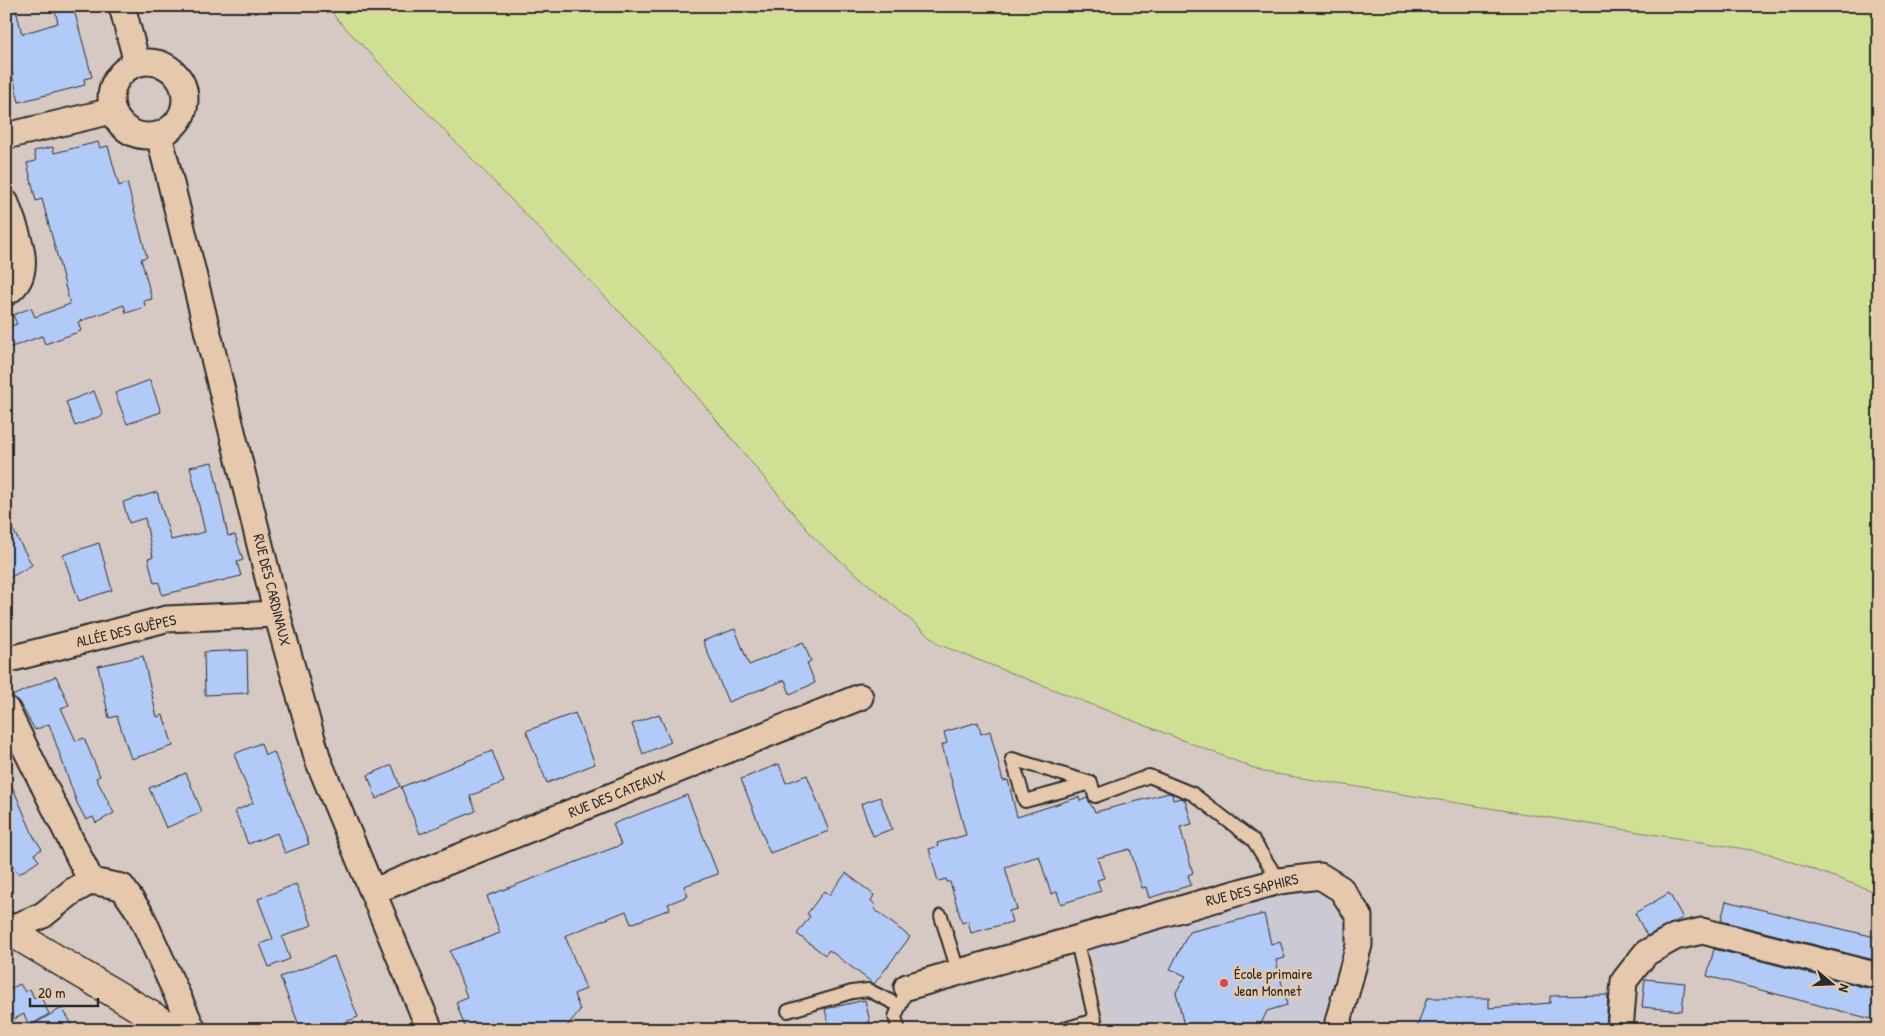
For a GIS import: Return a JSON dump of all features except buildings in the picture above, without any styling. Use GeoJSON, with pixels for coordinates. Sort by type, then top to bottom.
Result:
{"type":"FeatureCollection","features":[{"type":"Feature","properties":{"kind":"main road"},"geometry":{"type":"LineString","coordinates":[[7,930],[176,1030]]}},
{"type":"Feature","properties":{"kind":"street"},"geometry":{"type":"LineString","coordinates":[[122,6],[137,62]]}},
{"type":"Feature","properties":{"kind":"street"},"geometry":{"type":"LineString","coordinates":[[137,62],[158,63],[175,73],[182,84],[185,100],[181,116],[169,130],[159,135],[145,136],[131,132],[120,124],[112,111],[111,94],[121,73],[137,62]]}},
{"type":"Feature","properties":{"kind":"street"},"geometry":{"type":"LineString","coordinates":[[6,136],[112,111]]}},
{"type":"Feature","properties":{"kind":"street","name":"RUE DES CARDINAUX"},"geometry":{"type":"LineString","coordinates":[[159,135],[277,614],[318,760],[374,891],[430,1030]]}},
{"type":"Feature","properties":{"kind":"street"},"geometry":{"type":"LineString","coordinates":[[6,203],[24,264],[18,282],[6,293]]}},
{"type":"Feature","properties":{"kind":"street","name":"ALLÉE DES GUÊPES"},"geometry":{"type":"LineString","coordinates":[[6,660],[166,619],[277,614]]}},
{"type":"Feature","properties":{"kind":"street","name":"RUE DES CATEAUX"},"geometry":{"type":"LineString","coordinates":[[374,891],[860,697]]}},
{"type":"Feature","properties":{"kind":"street"},"geometry":{"type":"LineString","coordinates":[[6,709],[91,881]]}},
{"type":"Feature","properties":{"kind":"street","name":"RUE DES SAPHIRS"},"geometry":{"type":"LineString","coordinates":[[903,996],[958,971],[1279,881],[1320,876],[1341,889],[1359,916],[1358,945],[1338,1022],[1339,1030]]}},
{"type":"Feature","properties":{"kind":"street"},"geometry":{"type":"LineString","coordinates":[[7,930],[43,915],[73,891],[91,881],[122,887],[140,913],[193,1030]]}},
{"type":"Feature","properties":{"kind":"street"},"geometry":{"type":"LineString","coordinates":[[1620,1030],[1624,981],[1646,953],[1675,937],[1702,931],[1879,976]]}},
{"type":"Feature","properties":{"kind":"lane"},"geometry":{"type":"LineString","coordinates":[[1012,759],[1047,770],[1091,783],[1025,801],[1012,759]]}},
{"type":"Feature","properties":{"kind":"lane"},"geometry":{"type":"LineString","coordinates":[[1091,783],[1096,796],[1149,776],[1193,794],[1253,840],[1279,881]]}},
{"type":"Feature","properties":{"kind":"lane"},"geometry":{"type":"LineString","coordinates":[[941,916],[958,971]]}},
{"type":"Feature","properties":{"kind":"lane"},"geometry":{"type":"LineString","coordinates":[[1060,1030],[1096,1020],[1076,938]]}},
{"type":"Feature","properties":{"kind":"lane"},"geometry":{"type":"LineString","coordinates":[[788,1011],[852,992],[868,990],[903,996],[895,1017],[899,1030]]}},
{"type":"Feature","properties":{"kind":"shaded area","name":"École primaire Jean Monnet"},"geometry":{"type":"Polygon","coordinates":[[[1320,876],[1359,916],[1339,1030],[1112,1030],[1088,935],[1320,876]]]}},
{"type":"Feature","properties":{"kind":"green space"},"geometry":{"type":"Polygon","coordinates":[[[330,6],[1879,6],[1879,893],[1764,852],[1264,772],[940,645],[815,539],[670,364],[335,17],[330,6]]]}},
{"type":"Feature","properties":{"kind":"place","name":"École primaire Jean Monnet"},"geometry":{"type":"Point","coordinates":[1224,983]}}]}
